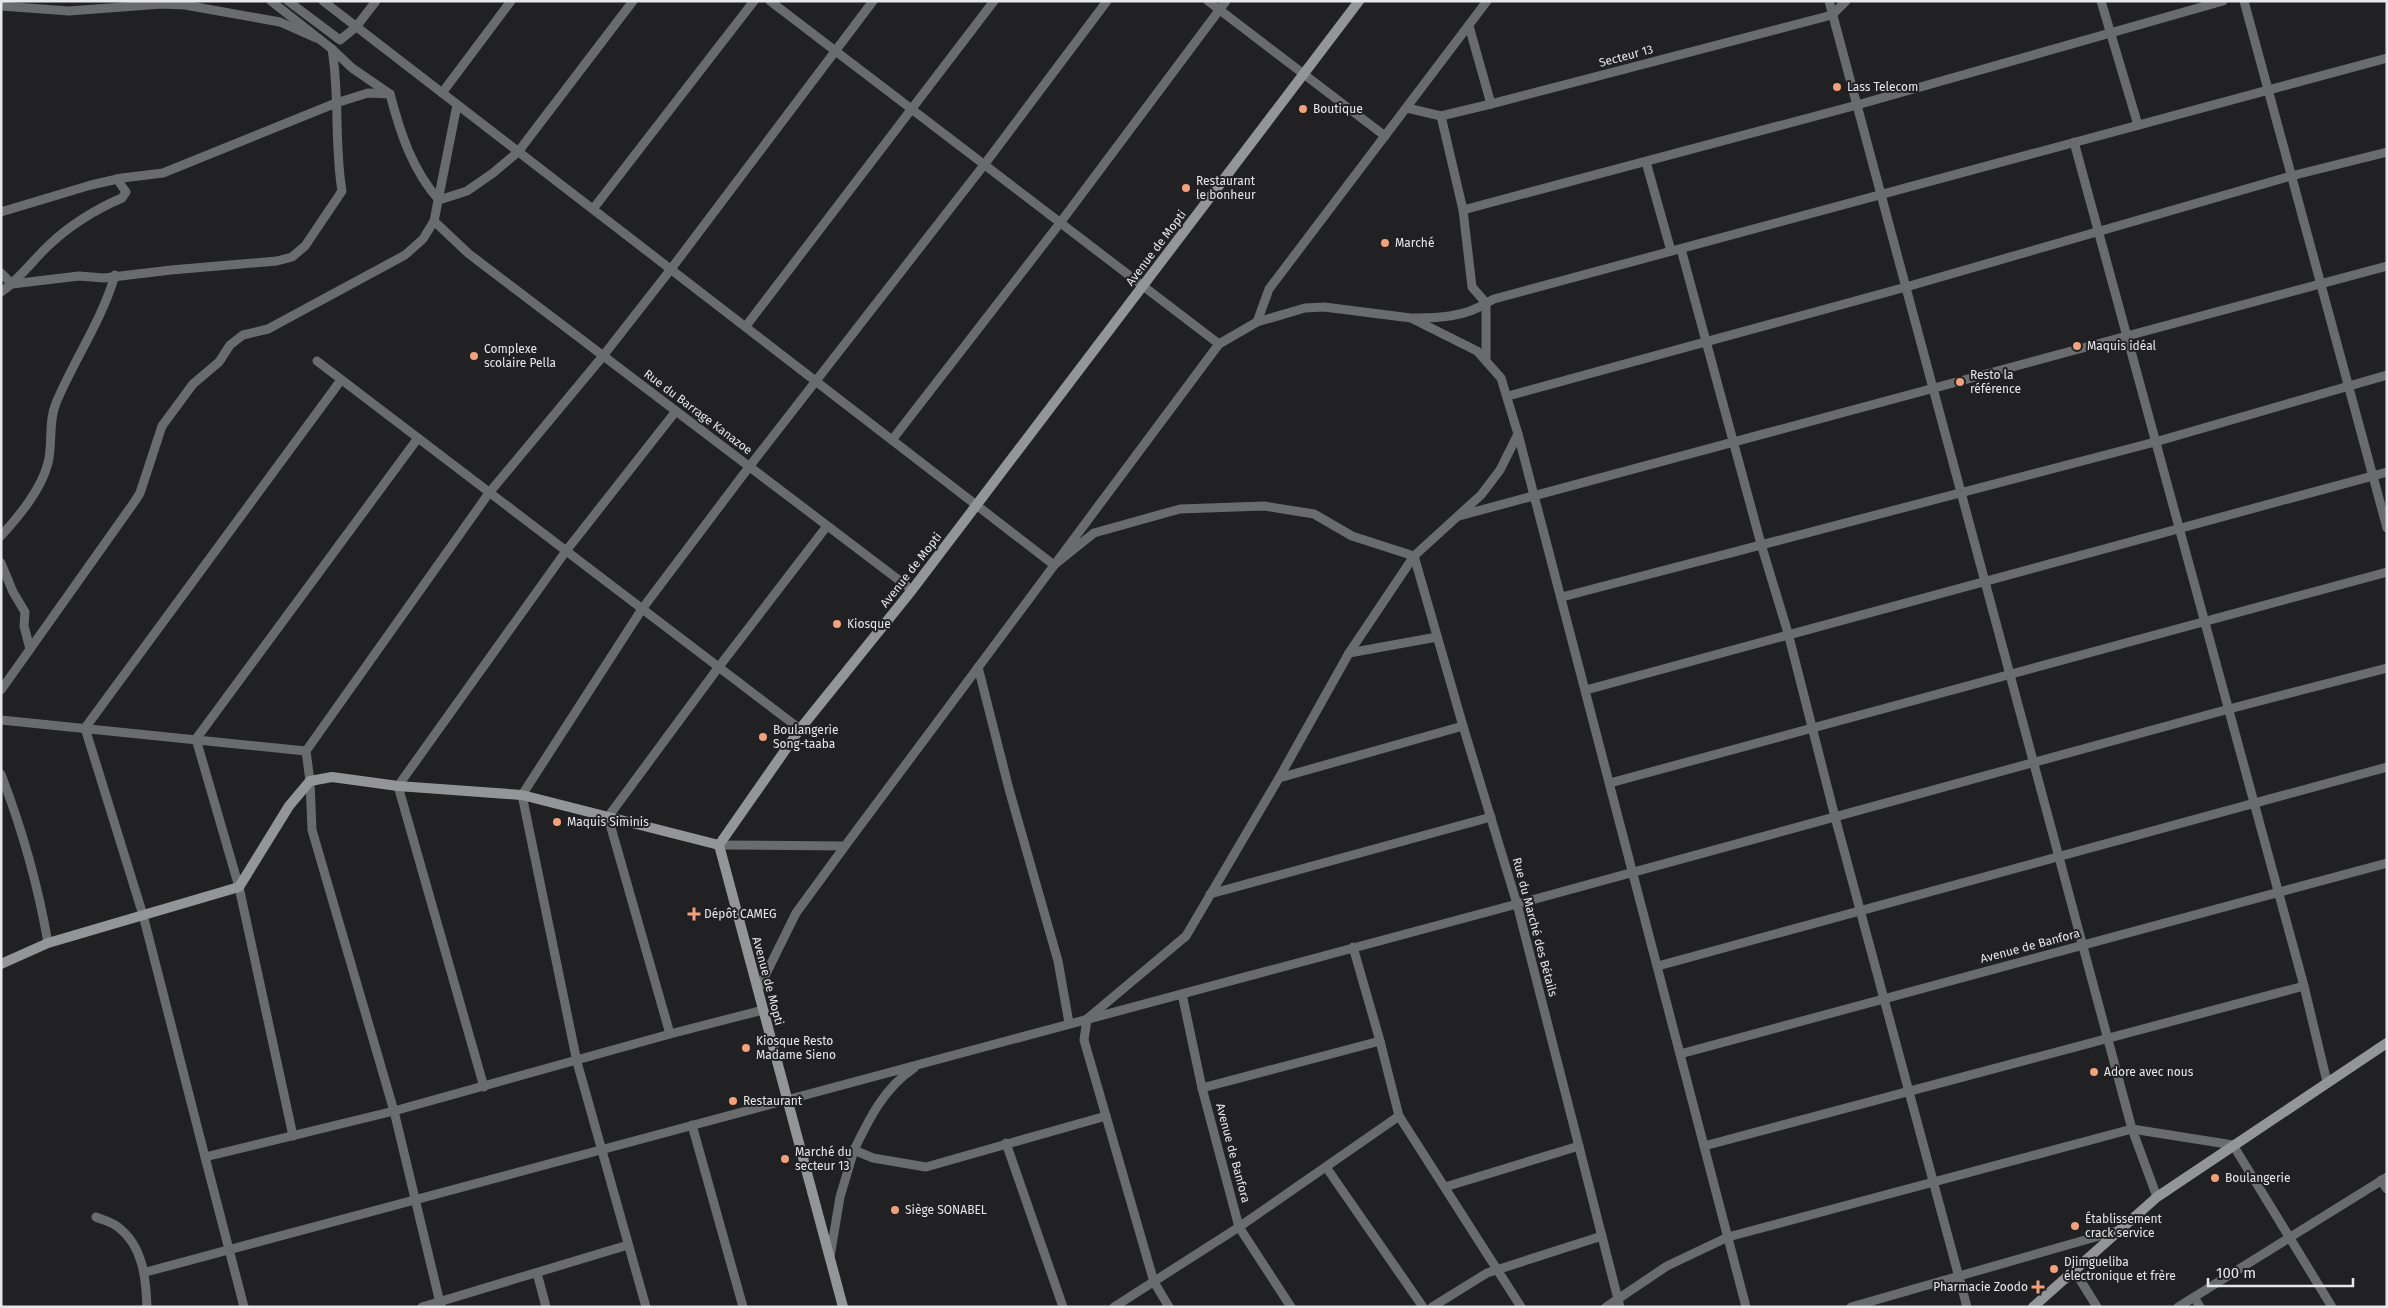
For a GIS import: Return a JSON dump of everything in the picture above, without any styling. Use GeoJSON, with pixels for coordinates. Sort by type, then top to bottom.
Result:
{"type":"FeatureCollection","features":[{"type":"Feature","properties":{"kind":"street"},"geometry":{"type":"LineString","coordinates":[[271,1],[332,49],[352,68],[390,94],[398,127],[414,164],[439,200]]}},
{"type":"Feature","properties":{"kind":"street"},"geometry":{"type":"LineString","coordinates":[[288,1],[340,40],[356,27],[376,1]]}},
{"type":"Feature","properties":{"kind":"street"},"geometry":{"type":"LineString","coordinates":[[323,1],[977,504],[1054,566]]}},
{"type":"Feature","properties":{"kind":"street"},"geometry":{"type":"LineString","coordinates":[[442,93],[511,1]]}},
{"type":"Feature","properties":{"kind":"street"},"geometry":{"type":"LineString","coordinates":[[439,200],[467,191],[518,152],[633,1]]}},
{"type":"Feature","properties":{"kind":"street"},"geometry":{"type":"LineString","coordinates":[[593,209],[754,1]]}},
{"type":"Feature","properties":{"kind":"street"},"geometry":{"type":"LineString","coordinates":[[770,1],[1219,344]]}},
{"type":"Feature","properties":{"kind":"street"},"geometry":{"type":"LineString","coordinates":[[440,1304],[394,1111],[312,830],[310,781],[306,750],[489,493],[603,356],[671,269],[873,1]]}},
{"type":"Feature","properties":{"kind":"street"},"geometry":{"type":"LineString","coordinates":[[746,326],[994,1]]}},
{"type":"Feature","properties":{"kind":"street"},"geometry":{"type":"LineString","coordinates":[[646,1307],[577,1062],[522,795],[642,609],[749,467],[984,165],[1107,1]]}},
{"type":"Feature","properties":{"kind":"street"},"geometry":{"type":"LineString","coordinates":[[1208,1],[1385,136]]}},
{"type":"Feature","properties":{"kind":"street"},"geometry":{"type":"LineString","coordinates":[[892,440],[1060,223],[1226,1]]}},
{"type":"Feature","properties":{"kind":"street","name":"Avenue de Mopti"},"geometry":{"type":"LineString","coordinates":[[843,1307],[719,844],[800,729],[912,590],[1359,1]]}},
{"type":"Feature","properties":{"kind":"street"},"geometry":{"type":"LineString","coordinates":[[1257,322],[1269,289],[1487,1]]}},
{"type":"Feature","properties":{"kind":"street"},"geometry":{"type":"LineString","coordinates":[[1828,1],[2132,1129],[2157,1197]]}},
{"type":"Feature","properties":{"kind":"street"},"geometry":{"type":"LineString","coordinates":[[1832,15],[1846,1]]}},
{"type":"Feature","properties":{"kind":"street"},"geometry":{"type":"LineString","coordinates":[[2101,1],[2109,34],[2138,125]]}},
{"type":"Feature","properties":{"kind":"street"},"geometry":{"type":"LineString","coordinates":[[1463,210],[1857,105],[2223,1]]}},
{"type":"Feature","properties":{"kind":"street"},"geometry":{"type":"LineString","coordinates":[[2244,1],[2387,528]]}},
{"type":"Feature","properties":{"kind":"street"},"geometry":{"type":"LineString","coordinates":[[1,6],[68,11],[162,4],[185,5],[280,22],[316,38]]}},
{"type":"Feature","properties":{"kind":"street","name":"Secteur 13"},"geometry":{"type":"LineString","coordinates":[[1407,108],[1441,116],[1832,15]]}},
{"type":"Feature","properties":{"kind":"street"},"geometry":{"type":"LineString","coordinates":[[1469,26],[1491,104]]}},
{"type":"Feature","properties":{"kind":"street"},"geometry":{"type":"LineString","coordinates":[[12,284],[79,276],[104,278],[116,275],[277,261],[292,257],[305,246],[342,190],[337,162],[336,74],[332,49]]}},
{"type":"Feature","properties":{"kind":"street"},"geometry":{"type":"LineString","coordinates":[[758,990],[796,913],[1219,344],[1257,322],[1305,308],[1324,307],[1411,318],[1439,318],[1671,251],[2387,58]]}},
{"type":"Feature","properties":{"kind":"street"},"geometry":{"type":"LineString","coordinates":[[1,212],[21,204],[117,179],[163,172],[336,103],[368,93],[390,94]]}},
{"type":"Feature","properties":{"kind":"street"},"geometry":{"type":"LineString","coordinates":[[1,690],[135,501],[140,493],[162,426],[193,384],[219,362],[230,345],[243,335],[268,329],[405,255],[423,239],[434,221],[457,105]]}},
{"type":"Feature","properties":{"kind":"street"},"geometry":{"type":"LineString","coordinates":[[1441,116],[1463,210],[1472,287],[1486,303],[1486,361]]}},
{"type":"Feature","properties":{"kind":"street"},"geometry":{"type":"LineString","coordinates":[[2074,142],[2304,986],[2327,1082]]}},
{"type":"Feature","properties":{"kind":"street"},"geometry":{"type":"LineString","coordinates":[[1508,396],[1906,287],[2291,176],[2387,152]]}},
{"type":"Feature","properties":{"kind":"street"},"geometry":{"type":"LineString","coordinates":[[1646,162],[1671,251]]}},
{"type":"Feature","properties":{"kind":"street"},"geometry":{"type":"LineString","coordinates":[[1,292],[12,284],[48,246],[77,221],[122,198],[126,192],[117,179]]}},
{"type":"Feature","properties":{"kind":"street","name":"Rue du Barrage Kanazoe"},"geometry":{"type":"LineString","coordinates":[[434,221],[469,254],[912,590]]}},
{"type":"Feature","properties":{"kind":"street"},"geometry":{"type":"LineString","coordinates":[[1681,249],[1761,544],[1788,633],[1860,911],[1968,1307]]}},
{"type":"Feature","properties":{"kind":"street"},"geometry":{"type":"LineString","coordinates":[[1456,517],[2387,266]]}},
{"type":"Feature","properties":{"kind":"street"},"geometry":{"type":"LineString","coordinates":[[1,273],[12,284]]}},
{"type":"Feature","properties":{"kind":"street"},"geometry":{"type":"LineString","coordinates":[[1,536],[16,520],[40,483],[48,462],[50,427],[55,404],[110,295],[116,275]]}},
{"type":"Feature","properties":{"kind":"street"},"geometry":{"type":"LineString","coordinates":[[1411,318],[1477,351],[1501,378],[1508,396],[1536,496],[1746,1307]]}},
{"type":"Feature","properties":{"kind":"street"},"geometry":{"type":"LineString","coordinates":[[317,361],[800,729]]}},
{"type":"Feature","properties":{"kind":"street"},"geometry":{"type":"LineString","coordinates":[[1562,597],[2155,442],[2387,375]]}},
{"type":"Feature","properties":{"kind":"street"},"geometry":{"type":"LineString","coordinates":[[85,728],[341,380]]}},
{"type":"Feature","properties":{"kind":"street"},"geometry":{"type":"LineString","coordinates":[[398,786],[566,552],[676,411]]}},
{"type":"Feature","properties":{"kind":"street"},"geometry":{"type":"LineString","coordinates":[[1169,1307],[1154,1282],[1084,1040],[1087,1019],[1186,936],[1279,778],[1349,653],[1414,556],[1481,494],[1500,470],[1518,434]]}},
{"type":"Feature","properties":{"kind":"street"},"geometry":{"type":"LineString","coordinates":[[196,739],[418,438]]}},
{"type":"Feature","properties":{"kind":"street"},"geometry":{"type":"LineString","coordinates":[[1586,690],[1788,633],[2387,472]]}},
{"type":"Feature","properties":{"kind":"street"},"geometry":{"type":"LineString","coordinates":[[1054,566],[1094,533],[1180,509],[1264,506],[1314,514],[1352,536],[1414,556]]}},
{"type":"Feature","properties":{"kind":"street"},"geometry":{"type":"LineString","coordinates":[[608,818],[718,668],[827,526]]}},
{"type":"Feature","properties":{"kind":"street","name":"Rue du Marché des Bétails"},"geometry":{"type":"LineString","coordinates":[[1414,556],[1462,726],[1517,904],[1619,1303]]}},
{"type":"Feature","properties":{"kind":"street"},"geometry":{"type":"LineString","coordinates":[[1,563],[13,592],[25,612],[24,626],[30,649]]}},
{"type":"Feature","properties":{"kind":"street"},"geometry":{"type":"LineString","coordinates":[[1610,783],[2387,572]]}},
{"type":"Feature","properties":{"kind":"street"},"geometry":{"type":"LineString","coordinates":[[1349,653],[1437,637]]}},
{"type":"Feature","properties":{"kind":"street"},"geometry":{"type":"LineString","coordinates":[[978,667],[1009,789],[1058,961],[1069,1024]]}},
{"type":"Feature","properties":{"kind":"street"},"geometry":{"type":"LineString","coordinates":[[146,1272],[1517,904],[2034,764],[2229,709],[2387,668]]}},
{"type":"Feature","properties":{"kind":"street"},"geometry":{"type":"LineString","coordinates":[[1,720],[306,750]]}},
{"type":"Feature","properties":{"kind":"street"},"geometry":{"type":"LineString","coordinates":[[1279,778],[1462,726]]}},
{"type":"Feature","properties":{"kind":"street"},"geometry":{"type":"LineString","coordinates":[[85,728],[143,915],[244,1307]]}},
{"type":"Feature","properties":{"kind":"street"},"geometry":{"type":"LineString","coordinates":[[196,739],[239,886],[293,1136]]}},
{"type":"Feature","properties":{"kind":"street"},"geometry":{"type":"LineString","coordinates":[[1658,966],[2387,767]]}},
{"type":"Feature","properties":{"kind":"street"},"geometry":{"type":"LineString","coordinates":[[1,774],[21,827],[42,905],[48,943]]}},
{"type":"Feature","properties":{"kind":"street"},"geometry":{"type":"LineString","coordinates":[[1,964],[48,943],[239,886],[289,806],[310,781],[332,777],[398,786],[522,795],[608,818],[719,844],[845,846]]}},
{"type":"Feature","properties":{"kind":"street"},"geometry":{"type":"LineString","coordinates":[[398,786],[484,1087]]}},
{"type":"Feature","properties":{"kind":"street"},"geometry":{"type":"LineString","coordinates":[[1210,894],[1490,817]]}},
{"type":"Feature","properties":{"kind":"street"},"geometry":{"type":"LineString","coordinates":[[608,818],[670,1034]]}},
{"type":"Feature","properties":{"kind":"street","name":"Avenue de Banfora"},"geometry":{"type":"LineString","coordinates":[[1680,1054],[2387,863]]}},
{"type":"Feature","properties":{"kind":"street"},"geometry":{"type":"LineString","coordinates":[[1353,947],[1399,1116],[1521,1307]]}},
{"type":"Feature","properties":{"kind":"street"},"geometry":{"type":"LineString","coordinates":[[1704,1146],[2304,986]]}},
{"type":"Feature","properties":{"kind":"street","name":"Avenue de Banfora"},"geometry":{"type":"LineString","coordinates":[[1182,994],[1202,1088],[1240,1226],[1291,1307]]}},
{"type":"Feature","properties":{"kind":"street"},"geometry":{"type":"LineString","coordinates":[[205,1157],[394,1111],[763,1010]]}},
{"type":"Feature","properties":{"kind":"street"},"geometry":{"type":"LineString","coordinates":[[1202,1088],[1380,1041]]}},
{"type":"Feature","properties":{"kind":"street"},"geometry":{"type":"LineString","coordinates":[[2033,1307],[2157,1197],[2387,1043]]}},
{"type":"Feature","properties":{"kind":"street"},"geometry":{"type":"LineString","coordinates":[[830,1259],[840,1197],[854,1150],[873,1111],[901,1076],[920,1064]]}},
{"type":"Feature","properties":{"kind":"street"},"geometry":{"type":"LineString","coordinates":[[854,1150],[873,1158],[926,1166],[1006,1142],[1106,1116]]}},
{"type":"Feature","properties":{"kind":"street"},"geometry":{"type":"LineString","coordinates":[[1114,1307],[1240,1226],[1399,1116]]}},
{"type":"Feature","properties":{"kind":"street"},"geometry":{"type":"LineString","coordinates":[[692,1125],[743,1307]]}},
{"type":"Feature","properties":{"kind":"street"},"geometry":{"type":"LineString","coordinates":[[1606,1307],[1619,1303],[1667,1266],[1728,1238],[2132,1129],[2233,1145],[2332,1307]]}},
{"type":"Feature","properties":{"kind":"street"},"geometry":{"type":"LineString","coordinates":[[1006,1142],[1063,1307]]}},
{"type":"Feature","properties":{"kind":"street"},"geometry":{"type":"LineString","coordinates":[[1445,1187],[1580,1146]]}},
{"type":"Feature","properties":{"kind":"street"},"geometry":{"type":"LineString","coordinates":[[1326,1168],[1423,1307]]}},
{"type":"Feature","properties":{"kind":"street"},"geometry":{"type":"LineString","coordinates":[[2178,1307],[2384,1178],[2387,1189]]}},
{"type":"Feature","properties":{"kind":"street"},"geometry":{"type":"LineString","coordinates":[[96,1217],[118,1226],[131,1240],[146,1272],[147,1307]]}},
{"type":"Feature","properties":{"kind":"street"},"geometry":{"type":"LineString","coordinates":[[1851,1307],[2121,1229]]}},
{"type":"Feature","properties":{"kind":"street"},"geometry":{"type":"LineString","coordinates":[[1432,1307],[1487,1272],[1602,1236]]}},
{"type":"Feature","properties":{"kind":"street"},"geometry":{"type":"LineString","coordinates":[[422,1307],[440,1304],[628,1245]]}},
{"type":"Feature","properties":{"kind":"street"},"geometry":{"type":"LineString","coordinates":[[2074,1270],[2097,1307]]}},
{"type":"Feature","properties":{"kind":"street"},"geometry":{"type":"LineString","coordinates":[[537,1273],[546,1307]]}},
{"type":"Feature","properties":{"kind":"street"},"geometry":{"type":"LineString","coordinates":[[2194,1297],[2200,1307]]}},
{"type":"Feature","properties":{"kind":"place","name":"Lass Telecom"},"geometry":{"type":"Point","coordinates":[1837,87]}},
{"type":"Feature","properties":{"kind":"place","name":"Boutique"},"geometry":{"type":"Point","coordinates":[1303,109]}},
{"type":"Feature","properties":{"kind":"place","name":"Restaurant le bonheur"},"geometry":{"type":"Point","coordinates":[1186,188]}},
{"type":"Feature","properties":{"kind":"place","name":"Marché"},"geometry":{"type":"Point","coordinates":[1385,243]}},
{"type":"Feature","properties":{"kind":"place","name":"Maquis idéal"},"geometry":{"type":"Point","coordinates":[2077,346]}},
{"type":"Feature","properties":{"kind":"place","name":"Complexe scolaire Pella"},"geometry":{"type":"Point","coordinates":[474,356]}},
{"type":"Feature","properties":{"kind":"place","name":"Resto la référence"},"geometry":{"type":"Point","coordinates":[1960,382]}},
{"type":"Feature","properties":{"kind":"place","name":"Kiosque"},"geometry":{"type":"Point","coordinates":[837,624]}},
{"type":"Feature","properties":{"kind":"place","name":"Boulangerie Song-taaba"},"geometry":{"type":"Point","coordinates":[763,737]}},
{"type":"Feature","properties":{"kind":"place","name":"Maquis Siminis"},"geometry":{"type":"Point","coordinates":[557,822]}},
{"type":"Feature","properties":{"kind":"place","name":"Dépôt CAMEG"},"geometry":{"type":"Point","coordinates":[694,914]}},
{"type":"Feature","properties":{"kind":"place","name":"Kiosque Resto Madame Sieno"},"geometry":{"type":"Point","coordinates":[746,1048]}},
{"type":"Feature","properties":{"kind":"place","name":"Adore avec nous"},"geometry":{"type":"Point","coordinates":[2094,1072]}},
{"type":"Feature","properties":{"kind":"place","name":"Restaurant"},"geometry":{"type":"Point","coordinates":[733,1101]}},
{"type":"Feature","properties":{"kind":"place","name":"Marché du secteur 13"},"geometry":{"type":"Point","coordinates":[785,1159]}},
{"type":"Feature","properties":{"kind":"place","name":"Boulangerie"},"geometry":{"type":"Point","coordinates":[2215,1178]}},
{"type":"Feature","properties":{"kind":"place","name":"Siège SONABEL"},"geometry":{"type":"Point","coordinates":[895,1210]}},
{"type":"Feature","properties":{"kind":"place","name":"Établissement crack service"},"geometry":{"type":"Point","coordinates":[2075,1226]}},
{"type":"Feature","properties":{"kind":"place","name":"Djimgueliba électronique et frère"},"geometry":{"type":"Point","coordinates":[2054,1269]}},
{"type":"Feature","properties":{"kind":"place","name":"Pharmacie Zoodo"},"geometry":{"type":"Point","coordinates":[2038,1287]}}]}
